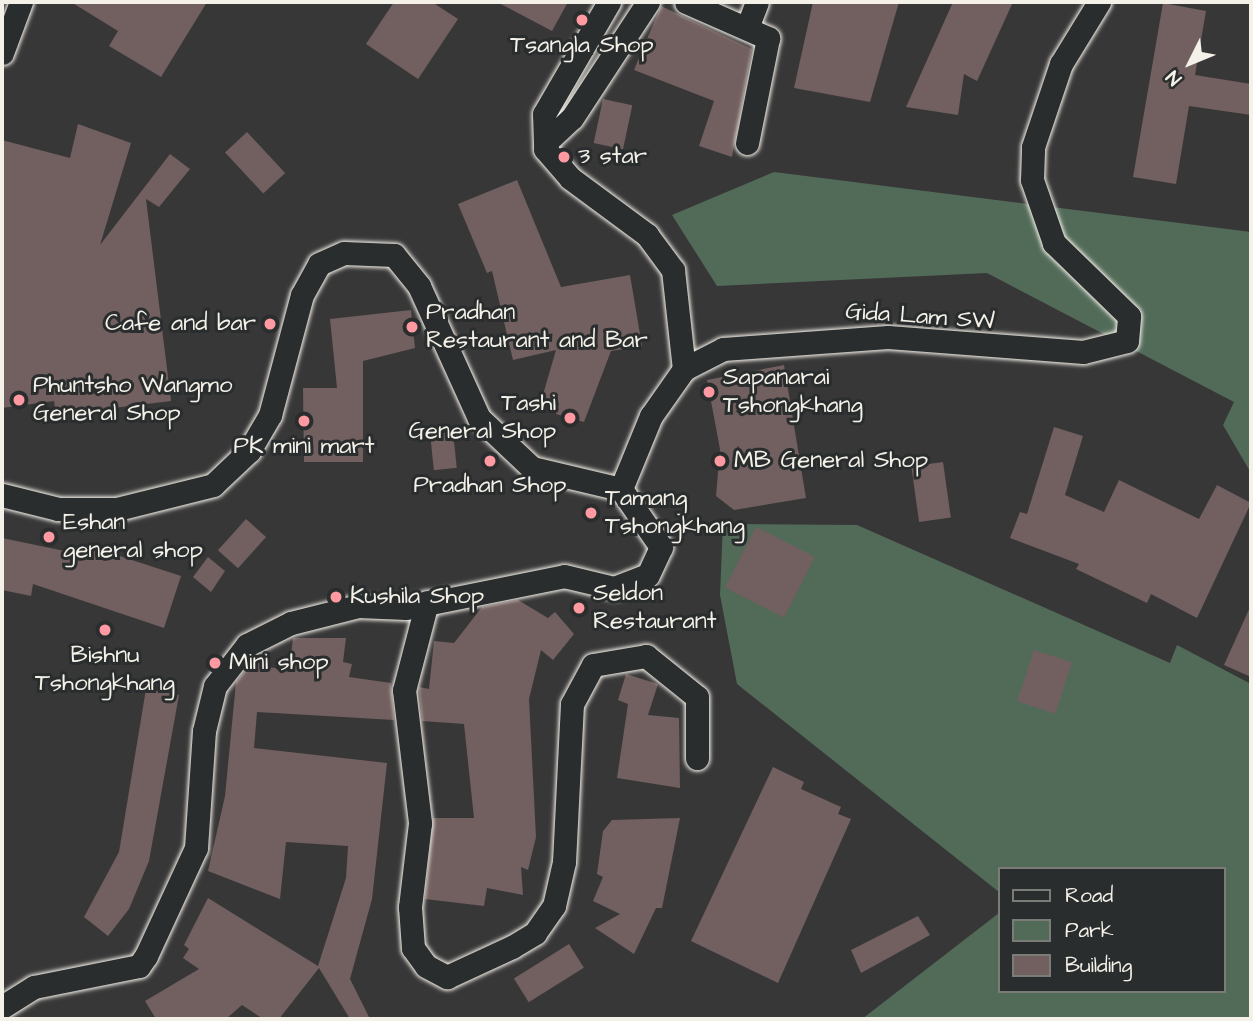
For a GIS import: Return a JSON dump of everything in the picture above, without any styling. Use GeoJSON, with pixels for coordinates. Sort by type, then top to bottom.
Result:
{"type":"FeatureCollection","features":[{"type":"Feature","properties":{"kind":"street"},"geometry":{"type":"LineString","coordinates":[[2,53],[21,2]]}},
{"type":"Feature","properties":{"kind":"street"},"geometry":{"type":"LineString","coordinates":[[609,2],[544,114],[545,149],[570,178],[647,235],[673,270],[684,369]]}},
{"type":"Feature","properties":{"kind":"street"},"geometry":{"type":"LineString","coordinates":[[546,142],[572,118],[648,2]]}},
{"type":"Feature","properties":{"kind":"street"},"geometry":{"type":"LineString","coordinates":[[686,2],[768,38],[747,143]]}},
{"type":"Feature","properties":{"kind":"street"},"geometry":{"type":"LineString","coordinates":[[747,28],[757,2]]}},
{"type":"Feature","properties":{"kind":"street","name":"Gida Lam SW"},"geometry":{"type":"LineString","coordinates":[[621,489],[650,416],[684,369],[723,349],[796,338],[888,337],[1083,352],[1127,341],[1129,316],[1054,243],[1032,180],[1032,147],[1061,64],[1099,2]]}},
{"type":"Feature","properties":{"kind":"street"},"geometry":{"type":"LineString","coordinates":[[2,495],[58,509],[117,509],[213,485],[249,451],[270,415],[302,295],[318,264],[344,253],[394,255],[419,286],[479,418],[532,468],[621,489],[661,547],[648,575],[614,588],[564,576],[522,581],[427,602],[358,606],[291,623],[247,645],[215,686],[204,732],[196,848],[146,956],[139,966],[34,986],[2,1007]]}},
{"type":"Feature","properties":{"kind":"street"},"geometry":{"type":"LineString","coordinates":[[427,602],[404,690],[421,823],[410,908],[413,948],[426,966],[447,977],[512,947],[535,933],[554,906],[564,862],[572,704],[593,665],[646,656],[697,696],[697,758]]}},
{"type":"Feature","properties":{"kind":"green space"},"geometry":{"type":"Polygon","coordinates":[[[774,172],[1251,232],[1251,473],[1223,425],[1234,402],[987,273],[717,286],[672,215],[774,172]]]}},
{"type":"Feature","properties":{"kind":"green space"},"geometry":{"type":"Polygon","coordinates":[[[723,524],[857,525],[1170,663],[1177,645],[1251,684],[1251,1019],[862,1019],[998,914],[998,993],[1225,993],[1225,867],[998,867],[998,891],[737,684],[720,595],[723,524]]]}},
{"type":"Feature","properties":{"kind":"building"},"geometry":{"type":"Polygon","coordinates":[[[71,2],[207,2],[161,77],[109,46],[118,31],[71,2]]]}},
{"type":"Feature","properties":{"kind":"building"},"geometry":{"type":"Polygon","coordinates":[[[394,2],[432,2],[458,19],[418,79],[366,44],[394,2]]]}},
{"type":"Feature","properties":{"kind":"building"},"geometry":{"type":"Polygon","coordinates":[[[497,2],[568,2],[552,31],[497,2]]]}},
{"type":"Feature","properties":{"kind":"building"},"geometry":{"type":"Polygon","coordinates":[[[813,2],[899,2],[870,102],[794,88],[813,2]]]}},
{"type":"Feature","properties":{"kind":"building"},"geometry":{"type":"Polygon","coordinates":[[[953,2],[1013,2],[977,81],[964,74],[958,115],[906,107],[953,2]]]}},
{"type":"Feature","properties":{"kind":"building"},"geometry":{"type":"Polygon","coordinates":[[[1163,3],[1206,11],[1195,75],[1251,84],[1251,115],[1189,106],[1176,184],[1133,177],[1163,3]]]}},
{"type":"Feature","properties":{"kind":"building"},"geometry":{"type":"Polygon","coordinates":[[[661,6],[752,49],[732,157],[699,146],[714,101],[634,70],[661,6]]]}},
{"type":"Feature","properties":{"kind":"building"},"geometry":{"type":"Polygon","coordinates":[[[603,99],[632,105],[623,149],[594,143],[603,99]]]}},
{"type":"Feature","properties":{"kind":"building"},"geometry":{"type":"Polygon","coordinates":[[[78,124],[131,143],[100,245],[170,154],[190,169],[159,207],[146,199],[171,401],[56,415],[54,401],[2,408],[2,140],[70,158],[78,124]]]}},
{"type":"Feature","properties":{"kind":"building"},"geometry":{"type":"Polygon","coordinates":[[[247,132],[285,173],[263,193],[225,152],[247,132]]]}},
{"type":"Feature","properties":{"kind":"building"},"geometry":{"type":"Polygon","coordinates":[[[517,180],[561,287],[630,275],[642,346],[611,351],[584,422],[556,414],[559,403],[542,398],[556,350],[513,360],[492,271],[487,273],[458,204],[517,180]]]}},
{"type":"Feature","properties":{"kind":"building"},"geometry":{"type":"Polygon","coordinates":[[[411,310],[415,348],[363,361],[363,462],[304,462],[303,388],[337,388],[330,319],[411,310]]]}},
{"type":"Feature","properties":{"kind":"building"},"geometry":{"type":"Polygon","coordinates":[[[784,365],[806,498],[734,510],[716,496],[720,449],[707,380],[784,365]]]}},
{"type":"Feature","properties":{"kind":"building"},"geometry":{"type":"Polygon","coordinates":[[[1054,427],[1083,436],[1065,495],[1104,512],[1119,480],[1199,519],[1217,485],[1251,503],[1197,618],[1151,594],[1147,603],[1076,569],[1079,564],[1010,538],[1020,512],[1027,514],[1054,427]]]}},
{"type":"Feature","properties":{"kind":"building"},"geometry":{"type":"Polygon","coordinates":[[[453,432],[457,468],[434,470],[430,434],[453,432]]]}},
{"type":"Feature","properties":{"kind":"building"},"geometry":{"type":"Polygon","coordinates":[[[943,462],[951,517],[919,522],[911,466],[943,462]]]}},
{"type":"Feature","properties":{"kind":"building"},"geometry":{"type":"Polygon","coordinates":[[[246,519],[266,537],[238,568],[218,550],[246,519]]]}},
{"type":"Feature","properties":{"kind":"building"},"geometry":{"type":"Polygon","coordinates":[[[756,527],[815,557],[784,618],[725,588],[756,527]]]}},
{"type":"Feature","properties":{"kind":"building"},"geometry":{"type":"Polygon","coordinates":[[[2,538],[79,554],[83,544],[181,576],[164,628],[33,584],[31,596],[2,590],[2,538]]]}},
{"type":"Feature","properties":{"kind":"building"},"geometry":{"type":"Polygon","coordinates":[[[208,557],[225,571],[211,592],[193,577],[208,557]]]}},
{"type":"Feature","properties":{"kind":"building"},"geometry":{"type":"Polygon","coordinates":[[[518,600],[548,618],[555,612],[574,634],[553,660],[541,650],[529,699],[536,837],[528,870],[521,867],[523,895],[487,888],[484,906],[425,899],[433,818],[474,818],[464,724],[422,721],[419,687],[429,689],[434,641],[454,643],[482,607],[518,600]]]}},
{"type":"Feature","properties":{"kind":"building"},"geometry":{"type":"Polygon","coordinates":[[[1251,605],[1251,677],[1224,665],[1251,605]]]}},
{"type":"Feature","properties":{"kind":"building"},"geometry":{"type":"Polygon","coordinates":[[[293,638],[346,638],[343,662],[352,664],[349,677],[391,683],[394,720],[257,712],[254,748],[387,763],[372,899],[350,979],[370,1019],[350,1019],[319,968],[279,1019],[263,1019],[242,1005],[226,1019],[156,1019],[145,1001],[199,969],[183,958],[189,949],[184,945],[208,898],[318,966],[346,878],[348,846],[286,842],[280,899],[208,871],[225,796],[236,682],[256,656],[261,666],[289,670],[293,638]]]}},
{"type":"Feature","properties":{"kind":"building"},"geometry":{"type":"Polygon","coordinates":[[[1034,650],[1072,662],[1055,714],[1017,701],[1034,650]]]}},
{"type":"Feature","properties":{"kind":"building"},"geometry":{"type":"Polygon","coordinates":[[[626,674],[658,684],[648,715],[679,718],[680,788],[617,778],[628,704],[618,700],[626,674]]]}},
{"type":"Feature","properties":{"kind":"building"},"geometry":{"type":"Polygon","coordinates":[[[146,689],[179,695],[149,861],[129,909],[108,936],[84,917],[119,852],[146,689]]]}},
{"type":"Feature","properties":{"kind":"building"},"geometry":{"type":"Polygon","coordinates":[[[773,767],[804,782],[801,789],[841,807],[838,814],[851,819],[778,983],[691,941],[773,767]]]}},
{"type":"Feature","properties":{"kind":"building"},"geometry":{"type":"Polygon","coordinates":[[[680,818],[662,908],[656,908],[634,954],[595,928],[620,914],[593,901],[603,877],[597,874],[603,831],[612,820],[680,818]]]}},
{"type":"Feature","properties":{"kind":"building"},"geometry":{"type":"Polygon","coordinates":[[[918,916],[930,935],[861,973],[851,950],[918,916]]]}},
{"type":"Feature","properties":{"kind":"building"},"geometry":{"type":"Polygon","coordinates":[[[569,944],[584,968],[529,1002],[514,978],[569,944]]]}},
{"type":"Feature","properties":{"kind":"place","name":"Tsangla Shop"},"geometry":{"type":"Point","coordinates":[582,20]}},
{"type":"Feature","properties":{"kind":"place","name":"3 star"},"geometry":{"type":"Point","coordinates":[564,157]}},
{"type":"Feature","properties":{"kind":"place","name":"Cafe and bar"},"geometry":{"type":"Point","coordinates":[270,324]}},
{"type":"Feature","properties":{"kind":"place","name":"Pradhan Restaurant and Bar"},"geometry":{"type":"Point","coordinates":[412,327]}},
{"type":"Feature","properties":{"kind":"place","name":"Sapanarai Tshongkhang"},"geometry":{"type":"Point","coordinates":[709,392]}},
{"type":"Feature","properties":{"kind":"place","name":"Phuntsho Wangmo General Shop"},"geometry":{"type":"Point","coordinates":[19,400]}},
{"type":"Feature","properties":{"kind":"place","name":"Tashi General Shop"},"geometry":{"type":"Point","coordinates":[570,418]}},
{"type":"Feature","properties":{"kind":"place","name":"PK mini mart"},"geometry":{"type":"Point","coordinates":[304,421]}},
{"type":"Feature","properties":{"kind":"place","name":"Pradhan Shop"},"geometry":{"type":"Point","coordinates":[490,461]}},
{"type":"Feature","properties":{"kind":"place","name":"MB General Shop"},"geometry":{"type":"Point","coordinates":[720,461]}},
{"type":"Feature","properties":{"kind":"place","name":"Tamang Tshongkhang"},"geometry":{"type":"Point","coordinates":[591,513]}},
{"type":"Feature","properties":{"kind":"place","name":"Eshan general shop"},"geometry":{"type":"Point","coordinates":[49,537]}},
{"type":"Feature","properties":{"kind":"place","name":"Kushila Shop"},"geometry":{"type":"Point","coordinates":[336,597]}},
{"type":"Feature","properties":{"kind":"place","name":"Seldon Restaurant"},"geometry":{"type":"Point","coordinates":[579,608]}},
{"type":"Feature","properties":{"kind":"place","name":"Bishnu Tshongkhang"},"geometry":{"type":"Point","coordinates":[105,630]}},
{"type":"Feature","properties":{"kind":"place","name":"Mini shop"},"geometry":{"type":"Point","coordinates":[215,663]}}]}
